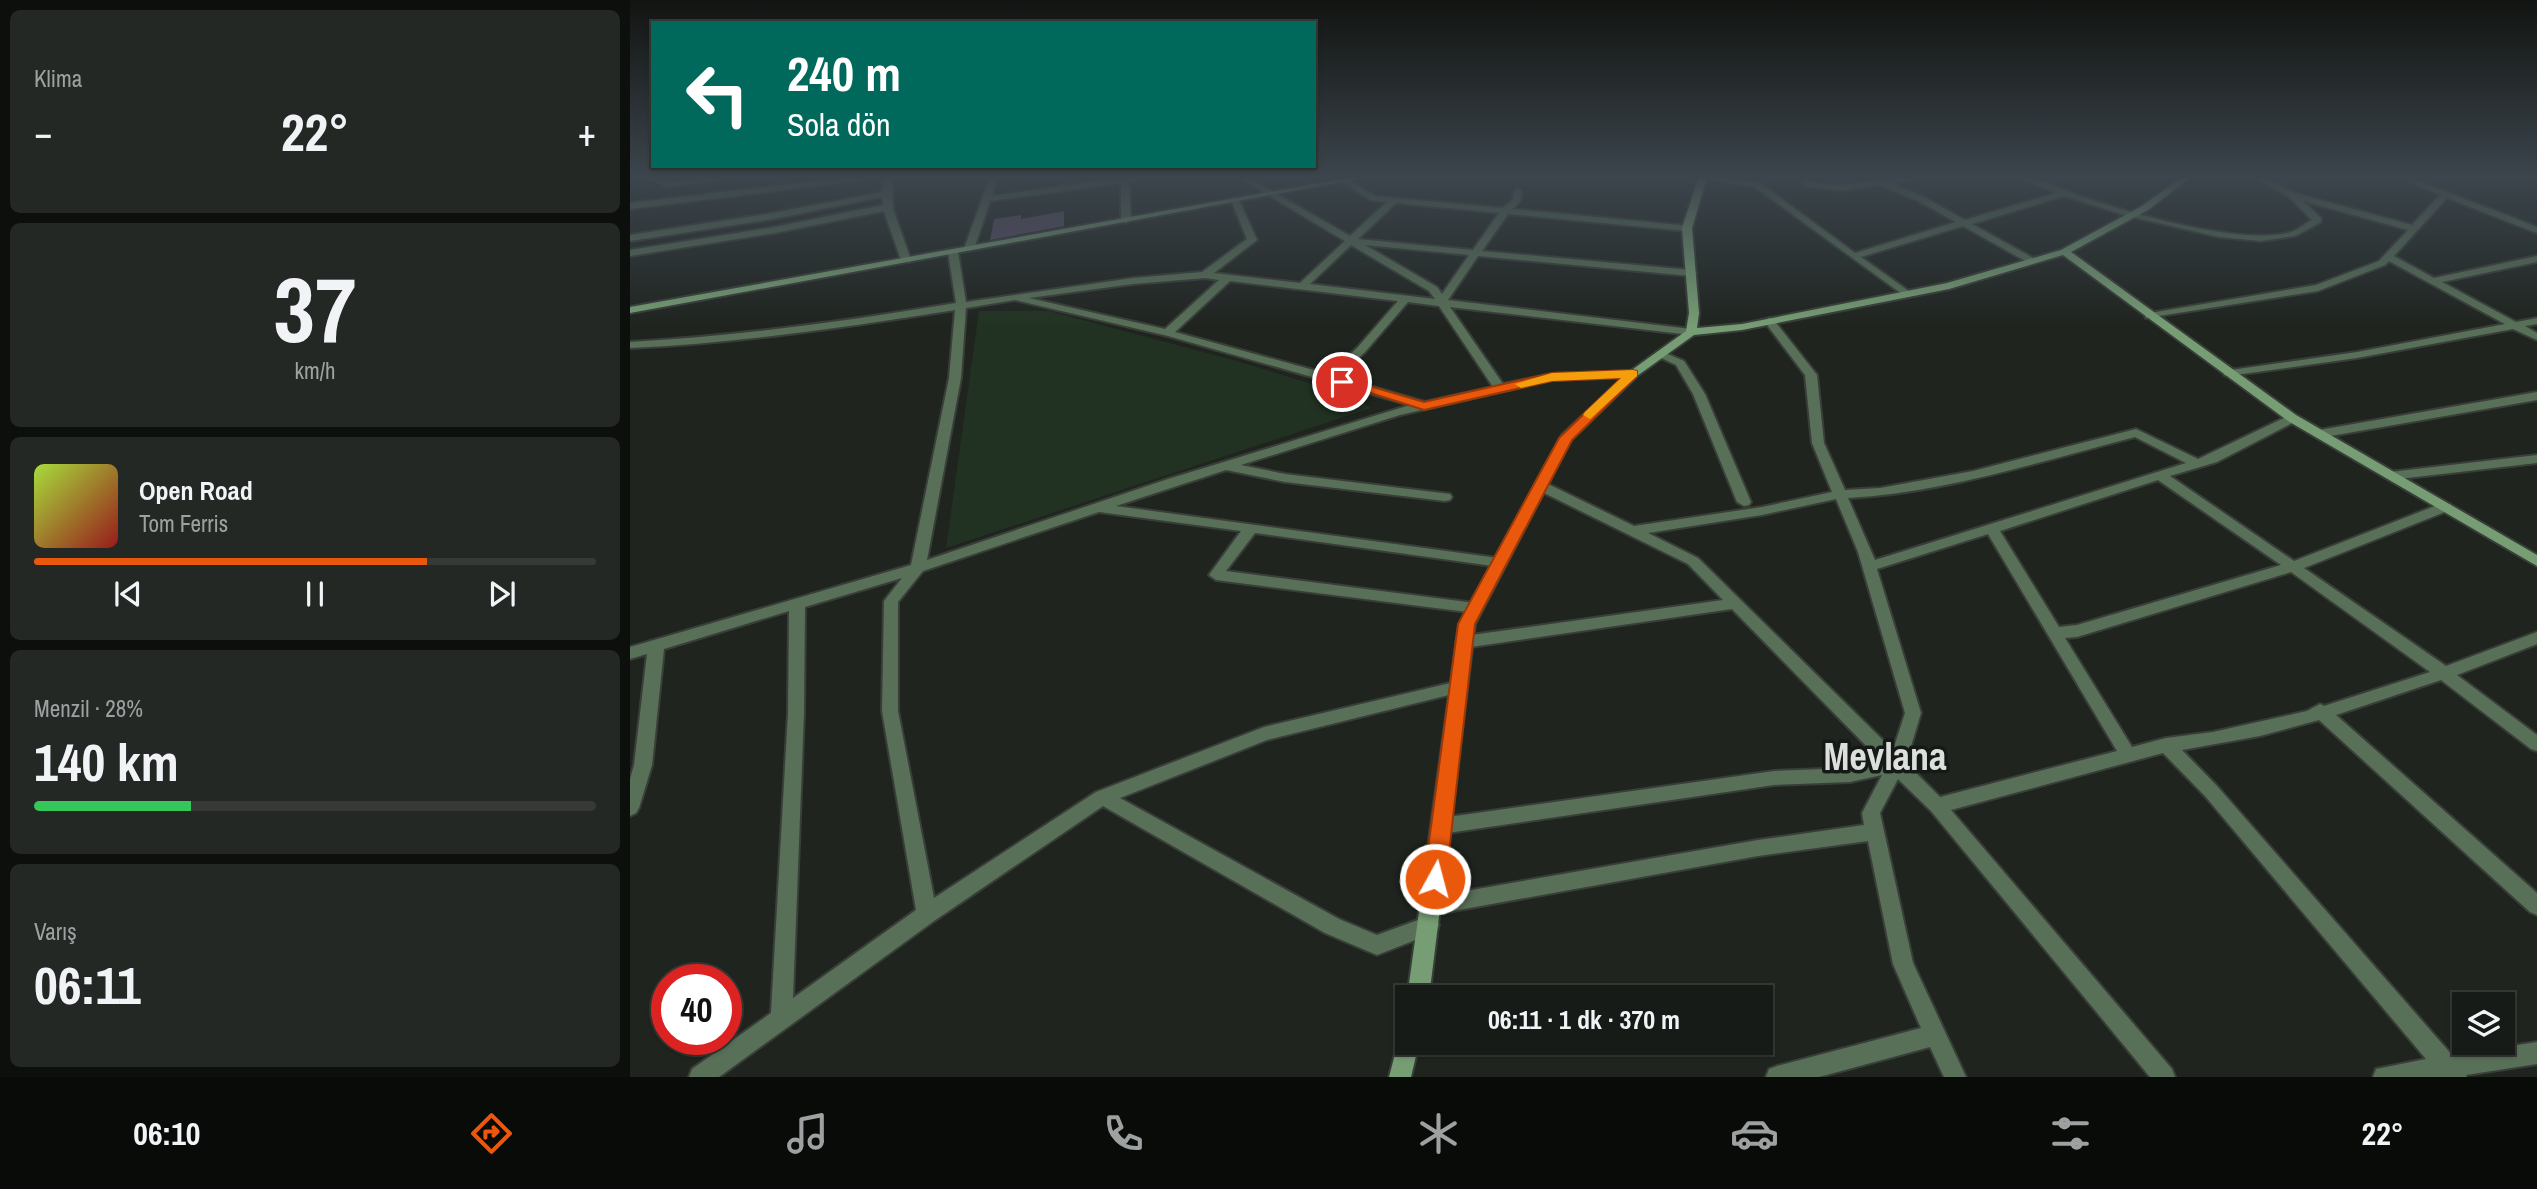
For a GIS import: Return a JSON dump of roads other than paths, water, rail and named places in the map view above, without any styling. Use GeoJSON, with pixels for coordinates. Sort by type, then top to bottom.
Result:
{"type":"FeatureCollection","features":[{"type":"Feature","properties":{"kind":"street"},"geometry":{"type":"LineString","coordinates":[[630,238],[700,227]]}},
{"type":"Feature","properties":{"kind":"street"},"geometry":{"type":"LineString","coordinates":[[630,253],[789,227]]}},
{"type":"Feature","properties":{"kind":"street"},"geometry":{"type":"LineString","coordinates":[[893,227],[906,260]]}},
{"type":"Feature","properties":{"kind":"street"},"geometry":{"type":"LineString","coordinates":[[969,249],[976,227]]}},
{"type":"Feature","properties":{"kind":"street"},"geometry":{"type":"LineString","coordinates":[[630,310],[1087,227]]}},
{"type":"Feature","properties":{"kind":"street"},"geometry":{"type":"LineString","coordinates":[[1205,275],[1252,240],[1247,227]]}},
{"type":"Feature","properties":{"kind":"street"},"geometry":{"type":"LineString","coordinates":[[1326,227],[1433,289],[1500,388]]}},
{"type":"Feature","properties":{"kind":"street"},"geometry":{"type":"LineString","coordinates":[[1304,284],[1365,227]]}},
{"type":"Feature","properties":{"kind":"street"},"geometry":{"type":"LineString","coordinates":[[1442,301],[1493,227]]}},
{"type":"Feature","properties":{"kind":"street"},"geometry":{"type":"LineString","coordinates":[[1420,985],[1466,624],[1566,438],[1633,374],[1691,332],[1694,313],[1687,228],[1679,227]]}},
{"type":"Feature","properties":{"kind":"street"},"geometry":{"type":"LineString","coordinates":[[1815,227],[1906,294]]}},
{"type":"Feature","properties":{"kind":"street"},"geometry":{"type":"LineString","coordinates":[[1854,256],[1950,227]]}},
{"type":"Feature","properties":{"kind":"street"},"geometry":{"type":"LineString","coordinates":[[1972,227],[2032,261]]}},
{"type":"Feature","properties":{"kind":"street"},"geometry":{"type":"LineString","coordinates":[[630,345],[770,335],[1009,296],[1145,278],[1205,275],[1304,284],[1691,332],[1769,321],[1949,286],[2064,252],[2111,227]]}},
{"type":"Feature","properties":{"kind":"street"},"geometry":{"type":"LineString","coordinates":[[2175,227],[2193,232],[2267,237],[2312,227]]}},
{"type":"Feature","properties":{"kind":"street"},"geometry":{"type":"LineString","coordinates":[[2150,316],[2318,288],[2382,263],[2415,229],[2409,227]]}},
{"type":"Feature","properties":{"kind":"street"},"geometry":{"type":"LineString","coordinates":[[1350,241],[1691,273]]}},
{"type":"Feature","properties":{"kind":"street"},"geometry":{"type":"LineString","coordinates":[[927,914],[890,711],[891,601],[918,568],[955,378],[961,304],[953,252]]}},
{"type":"Feature","properties":{"kind":"street"},"geometry":{"type":"LineString","coordinates":[[2064,252],[2292,418],[2537,561]]}},
{"type":"Feature","properties":{"kind":"street"},"geometry":{"type":"LineString","coordinates":[[2388,257],[2537,337]]}},
{"type":"Feature","properties":{"kind":"street"},"geometry":{"type":"LineString","coordinates":[[2434,281],[2537,259]]}},
{"type":"Feature","properties":{"kind":"street"},"geometry":{"type":"LineString","coordinates":[[1168,332],[1228,277]]}},
{"type":"Feature","properties":{"kind":"street"},"geometry":{"type":"LineString","coordinates":[[1009,296],[1107,316],[1168,332],[1424,406]]}},
{"type":"Feature","properties":{"kind":"street"},"geometry":{"type":"LineString","coordinates":[[1330,378],[1361,350],[1407,297]]}},
{"type":"Feature","properties":{"kind":"street"},"geometry":{"type":"LineString","coordinates":[[1769,321],[1811,375],[1818,443],[1869,567],[1913,713],[1896,764],[1871,813],[1903,964],[1955,1077]]}},
{"type":"Feature","properties":{"kind":"street"},"geometry":{"type":"LineString","coordinates":[[2228,373],[2357,355],[2537,321]]}},
{"type":"Feature","properties":{"kind":"street"},"geometry":{"type":"LineString","coordinates":[[1661,354],[1680,363],[1699,394],[1744,502]]}},
{"type":"Feature","properties":{"kind":"street"},"geometry":{"type":"LineString","coordinates":[[630,653],[918,568],[1225,466],[1424,406],[1552,377],[1633,374]]}},
{"type":"Feature","properties":{"kind":"street"},"geometry":{"type":"LineString","coordinates":[[2319,434],[2537,396]]}},
{"type":"Feature","properties":{"kind":"street"},"geometry":{"type":"LineString","coordinates":[[1869,567],[2198,464],[2292,418]]}},
{"type":"Feature","properties":{"kind":"street"},"geometry":{"type":"LineString","coordinates":[[1633,531],[1762,511],[1840,494],[1880,492],[1973,475],[2136,433],[2198,464]]}},
{"type":"Feature","properties":{"kind":"street"},"geometry":{"type":"LineString","coordinates":[[2390,475],[2537,459]]}},
{"type":"Feature","properties":{"kind":"street"},"geometry":{"type":"LineString","coordinates":[[1225,466],[1284,478],[1445,497]]}},
{"type":"Feature","properties":{"kind":"street"},"geometry":{"type":"LineString","coordinates":[[2161,475],[2537,744]]}},
{"type":"Feature","properties":{"kind":"street"},"geometry":{"type":"LineString","coordinates":[[1541,486],[1693,561],[1937,806],[2164,1077]]}},
{"type":"Feature","properties":{"kind":"street"},"geometry":{"type":"LineString","coordinates":[[1097,507],[1500,562]]}},
{"type":"Feature","properties":{"kind":"street"},"geometry":{"type":"LineString","coordinates":[[2055,633],[2077,631],[2292,567],[2445,507]]}},
{"type":"Feature","properties":{"kind":"street"},"geometry":{"type":"LineString","coordinates":[[1252,527],[1216,575],[1475,608]]}},
{"type":"Feature","properties":{"kind":"street"},"geometry":{"type":"LineString","coordinates":[[1992,529],[2128,755]]}},
{"type":"Feature","properties":{"kind":"street"},"geometry":{"type":"LineString","coordinates":[[1464,642],[1737,603]]}},
{"type":"Feature","properties":{"kind":"street"},"geometry":{"type":"LineString","coordinates":[[781,1019],[796,713],[797,604]]}},
{"type":"Feature","properties":{"kind":"street"},"geometry":{"type":"LineString","coordinates":[[1937,806],[2166,744],[2215,740],[2320,712],[2443,675],[2537,638]]}},
{"type":"Feature","properties":{"kind":"street"},"geometry":{"type":"LineString","coordinates":[[630,808],[643,765],[656,646]]}},
{"type":"Feature","properties":{"kind":"street"},"geometry":{"type":"LineString","coordinates":[[701,1077],[927,914],[1102,797],[1264,734],[1459,687]]}},
{"type":"Feature","properties":{"kind":"street"},"geometry":{"type":"LineString","coordinates":[[2320,712],[2537,906]]}},
{"type":"Feature","properties":{"kind":"street"},"geometry":{"type":"LineString","coordinates":[[2166,744],[2211,791],[2451,1072]]}},
{"type":"Feature","properties":{"kind":"street"},"geometry":{"type":"LineString","coordinates":[[1441,825],[1774,778],[1850,775],[1896,764]]}},
{"type":"Feature","properties":{"kind":"street"},"geometry":{"type":"LineString","coordinates":[[1102,797],[1332,926],[1377,944],[1430,916],[1758,848],[1875,832]]}},
{"type":"Feature","properties":{"kind":"street"},"geometry":{"type":"LineString","coordinates":[[1777,1077],[1936,1035]]}},
{"type":"Feature","properties":{"kind":"street"},"geometry":{"type":"LineString","coordinates":[[2385,1077],[2451,1072],[2537,1053]]}},
{"type":"Feature","properties":{"kind":"street"},"geometry":{"type":"LineString","coordinates":[[1400,1077],[1405,1055]]}},
{"type":"Feature","properties":{"kind":"district","name":"Mevlana"},"geometry":{"type":"Point","coordinates":[1885,756]}}]}
